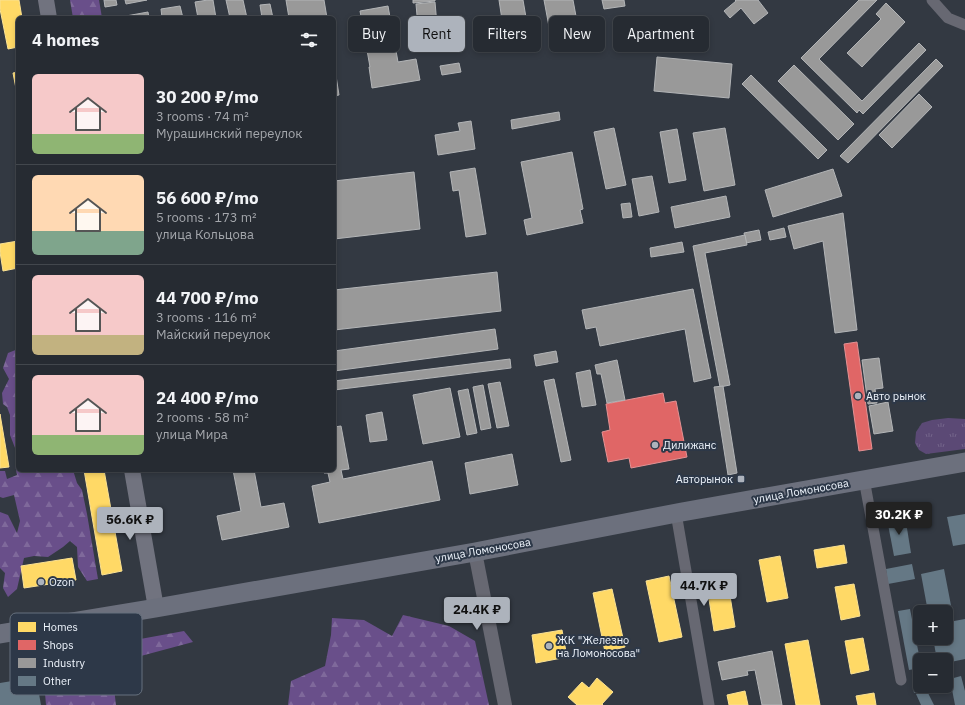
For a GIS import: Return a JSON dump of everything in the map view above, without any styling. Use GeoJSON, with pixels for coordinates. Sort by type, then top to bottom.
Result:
{"type":"FeatureCollection","features":[{"type":"Feature","properties":{"kind":"highway","name":"улица Ломоносова"},"geometry":{"type":"LineString","coordinates":[[126,613],[476,552],[676,513],[965,462]]}},
{"type":"Feature","properties":{"kind":"highway","name":"улица Ломоносова"},"geometry":{"type":"LineString","coordinates":[[0,634],[10,632]]}},
{"type":"Feature","properties":{"kind":"main road"},"geometry":{"type":"LineString","coordinates":[[46,0],[49,16]]}},
{"type":"Feature","properties":{"kind":"main road"},"geometry":{"type":"LineString","coordinates":[[132,472],[156,608]]}},
{"type":"Feature","properties":{"kind":"street"},"geometry":{"type":"LineString","coordinates":[[932,0],[948,18],[965,26]]}},
{"type":"Feature","properties":{"kind":"street"},"geometry":{"type":"LineString","coordinates":[[864,479],[901,680]]}},
{"type":"Feature","properties":{"kind":"street"},"geometry":{"type":"LineString","coordinates":[[676,513],[709,705]]}},
{"type":"Feature","properties":{"kind":"street"},"geometry":{"type":"LineString","coordinates":[[476,552],[505,705]]}},
{"type":"Feature","properties":{"kind":"green space"},"geometry":{"type":"Polygon","coordinates":[[[70,0],[99,0],[102,16],[73,16],[70,0]]]}},
{"type":"Feature","properties":{"kind":"green space"},"geometry":{"type":"Polygon","coordinates":[[[16,350],[16,450],[10,435],[10,415],[7,407],[3,404],[2,393],[9,379],[3,368],[8,353],[16,350]]]}},
{"type":"Feature","properties":{"kind":"green space"},"geometry":{"type":"Polygon","coordinates":[[[948,418],[965,419],[965,449],[926,454],[919,450],[915,443],[916,432],[922,423],[948,418]]]}},
{"type":"Feature","properties":{"kind":"green space"},"geometry":{"type":"Polygon","coordinates":[[[0,471],[5,471],[7,479],[17,475],[16,472],[74,472],[77,483],[82,490],[98,579],[87,581],[78,567],[77,547],[70,541],[48,557],[34,556],[24,558],[17,589],[8,597],[3,588],[5,573],[0,568],[0,512],[8,515],[17,533],[20,521],[14,495],[3,498],[0,497],[0,471]]]}},
{"type":"Feature","properties":{"kind":"green space"},"geometry":{"type":"Polygon","coordinates":[[[403,615],[449,626],[475,641],[489,705],[288,705],[291,681],[325,666],[331,635],[332,618],[364,620],[392,636],[403,615]]]}},
{"type":"Feature","properties":{"kind":"green space"},"geometry":{"type":"Polygon","coordinates":[[[184,631],[193,642],[142,656],[142,639],[184,631]]]}},
{"type":"Feature","properties":{"kind":"green space"},"geometry":{"type":"Polygon","coordinates":[[[45,695],[115,695],[116,705],[46,705],[45,695]]]}},
{"type":"Feature","properties":{"kind":"building: Homes"},"geometry":{"type":"Polygon","coordinates":[[[0,0],[19,0],[22,16],[16,16],[16,47],[8,49],[0,9],[0,0]]]}},
{"type":"Feature","properties":{"kind":"building: Homes"},"geometry":{"type":"Polygon","coordinates":[[[16,72],[16,89],[13,73],[16,72]]]}},
{"type":"Feature","properties":{"kind":"building: Homes"},"geometry":{"type":"Polygon","coordinates":[[[16,241],[16,268],[3,271],[0,244],[16,241]]]}},
{"type":"Feature","properties":{"kind":"building: Homes"},"geometry":{"type":"Polygon","coordinates":[[[0,414],[9,467],[0,468],[0,414]]]}},
{"type":"Feature","properties":{"kind":"building: Homes"},"geometry":{"type":"Polygon","coordinates":[[[84,472],[104,472],[122,571],[102,575],[84,472]]]}},
{"type":"Feature","properties":{"kind":"building: Homes"},"geometry":{"type":"Polygon","coordinates":[[[844,545],[847,563],[817,568],[814,550],[844,545]]]}},
{"type":"Feature","properties":{"kind":"building: Homes"},"geometry":{"type":"Polygon","coordinates":[[[780,556],[788,598],[767,602],[759,560],[780,556]]]}},
{"type":"Feature","properties":{"kind":"building: Homes"},"geometry":{"type":"Polygon","coordinates":[[[72,558],[76,580],[24,588],[21,566],[72,558]]]}},
{"type":"Feature","properties":{"kind":"building: Homes"},"geometry":{"type":"Polygon","coordinates":[[[669,576],[682,637],[659,642],[646,581],[669,576]]]}},
{"type":"Feature","properties":{"kind":"building: Homes"},"geometry":{"type":"Polygon","coordinates":[[[727,577],[735,627],[714,631],[706,580],[727,577]]]}},
{"type":"Feature","properties":{"kind":"building: Homes"},"geometry":{"type":"Polygon","coordinates":[[[854,584],[860,616],[841,620],[835,587],[854,584]]]}},
{"type":"Feature","properties":{"kind":"building: Homes"},"geometry":{"type":"Polygon","coordinates":[[[612,589],[625,647],[605,652],[593,593],[612,589]]]}},
{"type":"Feature","properties":{"kind":"building: Homes","name":"ЖК \"Железно на Ломоносова\""},"geometry":{"type":"Polygon","coordinates":[[[562,630],[567,657],[536,663],[532,635],[562,630]]]}},
{"type":"Feature","properties":{"kind":"building: Homes"},"geometry":{"type":"Polygon","coordinates":[[[863,638],[869,670],[851,674],[845,641],[863,638]]]}},
{"type":"Feature","properties":{"kind":"building: Homes"},"geometry":{"type":"Polygon","coordinates":[[[808,640],[820,705],[796,705],[785,644],[808,640]]]}},
{"type":"Feature","properties":{"kind":"building: Homes"},"geometry":{"type":"Polygon","coordinates":[[[597,678],[613,692],[602,704],[603,705],[577,705],[568,697],[582,682],[589,688],[597,678]]]}},
{"type":"Feature","properties":{"kind":"building: Homes"},"geometry":{"type":"Polygon","coordinates":[[[745,691],[748,705],[729,705],[727,695],[745,691]]]}},
{"type":"Feature","properties":{"kind":"building: Homes"},"geometry":{"type":"Polygon","coordinates":[[[874,693],[876,705],[858,705],[856,696],[874,693]]]}},
{"type":"Feature","properties":{"kind":"building: Shops","name":"Авто рынок"},"geometry":{"type":"Polygon","coordinates":[[[857,342],[872,449],[859,451],[844,344],[857,342]]]}},
{"type":"Feature","properties":{"kind":"building: Shops"},"geometry":{"type":"Polygon","coordinates":[[[663,393],[665,403],[676,401],[687,457],[631,468],[629,458],[608,462],[602,432],[610,430],[606,404],[663,393]]]}},
{"type":"Feature","properties":{"kind":"building: Industry"},"geometry":{"type":"Polygon","coordinates":[[[104,0],[116,0],[117,5],[105,7],[104,0]]]}},
{"type":"Feature","properties":{"kind":"building: Industry"},"geometry":{"type":"Polygon","coordinates":[[[125,0],[147,0],[126,4],[125,0]]]}},
{"type":"Feature","properties":{"kind":"building: Industry"},"geometry":{"type":"Polygon","coordinates":[[[213,0],[216,16],[198,16],[195,2],[213,0]]]}},
{"type":"Feature","properties":{"kind":"building: Industry"},"geometry":{"type":"Polygon","coordinates":[[[226,0],[243,0],[247,16],[230,16],[226,0]]]}},
{"type":"Feature","properties":{"kind":"building: Industry"},"geometry":{"type":"Polygon","coordinates":[[[286,0],[324,0],[327,16],[289,16],[286,0]]]}},
{"type":"Feature","properties":{"kind":"building: Industry"},"geometry":{"type":"Polygon","coordinates":[[[413,0],[435,0],[435,1],[413,3],[413,0]]]}},
{"type":"Feature","properties":{"kind":"building: Industry"},"geometry":{"type":"Polygon","coordinates":[[[499,0],[523,0],[526,16],[501,16],[499,0]]]}},
{"type":"Feature","properties":{"kind":"building: Industry"},"geometry":{"type":"Polygon","coordinates":[[[544,0],[573,0],[576,16],[549,16],[549,27],[544,0]]]}},
{"type":"Feature","properties":{"kind":"building: Industry"},"geometry":{"type":"Polygon","coordinates":[[[602,0],[624,0],[625,6],[604,9],[602,0]]]}},
{"type":"Feature","properties":{"kind":"building: Industry"},"geometry":{"type":"Polygon","coordinates":[[[735,0],[758,0],[768,13],[754,24],[741,8],[730,18],[724,11],[736,1],[735,0]]]}},
{"type":"Feature","properties":{"kind":"building: Industry"},"geometry":{"type":"Polygon","coordinates":[[[859,0],[877,0],[819,59],[862,101],[919,43],[926,50],[863,114],[859,110],[857,113],[801,58],[859,0]]]}},
{"type":"Feature","properties":{"kind":"building: Industry"},"geometry":{"type":"Polygon","coordinates":[[[435,2],[436,16],[417,16],[416,4],[435,2]]]}},
{"type":"Feature","properties":{"kind":"building: Industry"},"geometry":{"type":"Polygon","coordinates":[[[886,3],[905,22],[862,67],[847,53],[881,19],[876,14],[886,3]]]}},
{"type":"Feature","properties":{"kind":"building: Industry"},"geometry":{"type":"Polygon","coordinates":[[[270,4],[273,16],[262,16],[260,5],[270,4]]]}},
{"type":"Feature","properties":{"kind":"building: Industry"},"geometry":{"type":"Polygon","coordinates":[[[180,6],[182,16],[162,16],[161,9],[180,6]]]}},
{"type":"Feature","properties":{"kind":"building: Industry"},"geometry":{"type":"Polygon","coordinates":[[[388,6],[390,16],[361,16],[360,11],[388,6]]]}},
{"type":"Feature","properties":{"kind":"building: Industry"},"geometry":{"type":"Polygon","coordinates":[[[148,12],[149,16],[126,16],[148,12]]]}},
{"type":"Feature","properties":{"kind":"building: Industry"},"geometry":{"type":"Polygon","coordinates":[[[367,52],[396,52],[398,62],[416,59],[420,80],[372,88],[367,52]]]}},
{"type":"Feature","properties":{"kind":"building: Industry"},"geometry":{"type":"Polygon","coordinates":[[[657,57],[732,64],[729,98],[654,91],[657,57]]]}},
{"type":"Feature","properties":{"kind":"building: Industry"},"geometry":{"type":"Polygon","coordinates":[[[936,59],[943,66],[848,163],[840,156],[936,59]]]}},
{"type":"Feature","properties":{"kind":"building: Industry"},"geometry":{"type":"Polygon","coordinates":[[[459,63],[461,72],[442,75],[440,66],[459,63]]]}},
{"type":"Feature","properties":{"kind":"building: Industry"},"geometry":{"type":"Polygon","coordinates":[[[794,65],[854,124],[838,140],[778,81],[794,65]]]}},
{"type":"Feature","properties":{"kind":"building: Industry"},"geometry":{"type":"Polygon","coordinates":[[[751,75],[827,150],[818,159],[742,84],[751,75]]]}},
{"type":"Feature","properties":{"kind":"building: Industry"},"geometry":{"type":"Polygon","coordinates":[[[336,76],[339,95],[336,96],[336,76]]]}},
{"type":"Feature","properties":{"kind":"building: Industry"},"geometry":{"type":"Polygon","coordinates":[[[919,94],[932,107],[892,148],[879,135],[919,94]]]}},
{"type":"Feature","properties":{"kind":"building: Industry"},"geometry":{"type":"Polygon","coordinates":[[[559,112],[560,120],[512,129],[511,120],[559,112]]]}},
{"type":"Feature","properties":{"kind":"building: Industry"},"geometry":{"type":"Polygon","coordinates":[[[471,121],[475,149],[438,155],[435,135],[460,131],[458,123],[471,121]]]}},
{"type":"Feature","properties":{"kind":"building: Industry"},"geometry":{"type":"Polygon","coordinates":[[[614,128],[626,185],[606,189],[594,132],[614,128]]]}},
{"type":"Feature","properties":{"kind":"building: Industry"},"geometry":{"type":"Polygon","coordinates":[[[725,128],[735,185],[704,191],[693,133],[725,128]]]}},
{"type":"Feature","properties":{"kind":"building: Industry"},"geometry":{"type":"Polygon","coordinates":[[[677,129],[686,180],[669,183],[660,132],[677,129]]]}},
{"type":"Feature","properties":{"kind":"building: Industry"},"geometry":{"type":"Polygon","coordinates":[[[572,152],[583,209],[580,210],[583,223],[527,235],[524,220],[532,218],[521,162],[572,152]]]}},
{"type":"Feature","properties":{"kind":"building: Industry"},"geometry":{"type":"Polygon","coordinates":[[[475,168],[486,234],[466,237],[459,190],[453,191],[450,172],[475,168]]]}},
{"type":"Feature","properties":{"kind":"building: Industry"},"geometry":{"type":"Polygon","coordinates":[[[833,169],[842,196],[773,217],[765,190],[833,169]]]}},
{"type":"Feature","properties":{"kind":"building: Industry"},"geometry":{"type":"Polygon","coordinates":[[[414,172],[420,229],[336,239],[336,181],[414,172]]]}},
{"type":"Feature","properties":{"kind":"building: Industry"},"geometry":{"type":"Polygon","coordinates":[[[652,176],[659,212],[639,216],[632,179],[652,176]]]}},
{"type":"Feature","properties":{"kind":"building: Industry"},"geometry":{"type":"Polygon","coordinates":[[[726,196],[730,217],[675,228],[671,207],[726,196]]]}},
{"type":"Feature","properties":{"kind":"building: Industry"},"geometry":{"type":"Polygon","coordinates":[[[630,203],[632,217],[623,218],[621,204],[630,203]]]}},
{"type":"Feature","properties":{"kind":"building: Industry"},"geometry":{"type":"Polygon","coordinates":[[[843,213],[857,330],[835,333],[823,241],[794,249],[788,226],[843,213]]]}},
{"type":"Feature","properties":{"kind":"building: Industry"},"geometry":{"type":"Polygon","coordinates":[[[784,228],[786,237],[770,240],[768,232],[784,228]]]}},
{"type":"Feature","properties":{"kind":"building: Industry"},"geometry":{"type":"Polygon","coordinates":[[[759,230],[761,240],[746,243],[744,233],[759,230]]]}},
{"type":"Feature","properties":{"kind":"building: Industry"},"geometry":{"type":"Polygon","coordinates":[[[745,235],[747,245],[705,253],[730,385],[720,387],[693,246],[745,235]]]}},
{"type":"Feature","properties":{"kind":"building: Industry"},"geometry":{"type":"Polygon","coordinates":[[[682,242],[684,252],[651,257],[650,248],[682,242]]]}},
{"type":"Feature","properties":{"kind":"building: Industry"},"geometry":{"type":"Polygon","coordinates":[[[497,272],[501,311],[336,330],[336,290],[497,272]]]}},
{"type":"Feature","properties":{"kind":"building: Industry"},"geometry":{"type":"Polygon","coordinates":[[[693,289],[711,378],[694,382],[685,329],[600,346],[596,327],[586,329],[582,310],[693,289]]]}},
{"type":"Feature","properties":{"kind":"building: Industry"},"geometry":{"type":"Polygon","coordinates":[[[495,329],[498,349],[336,371],[336,351],[495,329]]]}},
{"type":"Feature","properties":{"kind":"building: Industry"},"geometry":{"type":"Polygon","coordinates":[[[556,351],[558,362],[536,366],[534,355],[556,351]]]}},
{"type":"Feature","properties":{"kind":"building: Industry"},"geometry":{"type":"Polygon","coordinates":[[[879,358],[883,388],[875,389],[877,403],[868,404],[862,360],[879,358]]]}},
{"type":"Feature","properties":{"kind":"building: Industry"},"geometry":{"type":"Polygon","coordinates":[[[510,359],[511,368],[336,390],[336,381],[510,359]]]}},
{"type":"Feature","properties":{"kind":"building: Industry"},"geometry":{"type":"Polygon","coordinates":[[[617,360],[625,400],[607,403],[601,374],[597,374],[595,365],[617,360]]]}},
{"type":"Feature","properties":{"kind":"building: Industry"},"geometry":{"type":"Polygon","coordinates":[[[590,370],[596,405],[582,407],[576,373],[590,370]]]}},
{"type":"Feature","properties":{"kind":"building: Industry"},"geometry":{"type":"Polygon","coordinates":[[[554,379],[571,460],[561,462],[544,381],[554,379]]]}},
{"type":"Feature","properties":{"kind":"building: Industry"},"geometry":{"type":"Polygon","coordinates":[[[500,382],[509,426],[497,428],[488,384],[500,382]]]}},
{"type":"Feature","properties":{"kind":"building: Industry"},"geometry":{"type":"Polygon","coordinates":[[[483,385],[491,428],[481,430],[473,387],[483,385]]]}},
{"type":"Feature","properties":{"kind":"building: Industry"},"geometry":{"type":"Polygon","coordinates":[[[723,386],[737,473],[728,475],[714,387],[723,386]]]}},
{"type":"Feature","properties":{"kind":"building: Industry"},"geometry":{"type":"Polygon","coordinates":[[[450,388],[460,437],[423,444],[413,395],[450,388]]]}},
{"type":"Feature","properties":{"kind":"building: Industry"},"geometry":{"type":"Polygon","coordinates":[[[468,389],[477,433],[467,435],[458,391],[468,389]]]}},
{"type":"Feature","properties":{"kind":"building: Industry"},"geometry":{"type":"Polygon","coordinates":[[[888,402],[893,431],[874,434],[869,406],[888,402]]]}},
{"type":"Feature","properties":{"kind":"building: Industry"},"geometry":{"type":"Polygon","coordinates":[[[382,412],[387,440],[370,442],[366,415],[382,412]]]}},
{"type":"Feature","properties":{"kind":"building: Industry"},"geometry":{"type":"Polygon","coordinates":[[[341,426],[349,469],[341,470],[343,479],[432,461],[440,500],[319,523],[312,486],[330,482],[328,473],[324,472],[336,472],[336,427],[341,426]]]}},
{"type":"Feature","properties":{"kind":"building: Industry"},"geometry":{"type":"Polygon","coordinates":[[[512,454],[518,485],[470,494],[465,463],[512,454]]]}},
{"type":"Feature","properties":{"kind":"building: Industry"},"geometry":{"type":"Polygon","coordinates":[[[233,472],[254,472],[261,507],[284,503],[289,527],[222,540],[217,516],[241,511],[233,472]]]}},
{"type":"Feature","properties":{"kind":"building: Industry"},"geometry":{"type":"Polygon","coordinates":[[[772,651],[782,705],[762,705],[755,670],[747,671],[748,675],[722,680],[718,662],[772,651]]]}},
{"type":"Feature","properties":{"kind":"building: Other"},"geometry":{"type":"Polygon","coordinates":[[[965,514],[965,544],[953,546],[947,517],[965,514]]]}},
{"type":"Feature","properties":{"kind":"building: Other"},"geometry":{"type":"Polygon","coordinates":[[[905,516],[911,553],[894,556],[887,519],[905,516]]]}},
{"type":"Feature","properties":{"kind":"building: Other"},"geometry":{"type":"Polygon","coordinates":[[[912,564],[915,579],[888,584],[886,569],[912,564]]]}},
{"type":"Feature","properties":{"kind":"building: Other"},"geometry":{"type":"Polygon","coordinates":[[[944,569],[951,605],[927,605],[921,574],[944,569]]]}},
{"type":"Feature","properties":{"kind":"building: Other"},"geometry":{"type":"Polygon","coordinates":[[[910,609],[913,624],[913,645],[917,645],[919,653],[913,653],[913,669],[909,670],[898,611],[910,609]]]}},
{"type":"Feature","properties":{"kind":"building: Other"},"geometry":{"type":"Polygon","coordinates":[[[953,616],[954,621],[965,619],[965,659],[953,662],[953,653],[936,653],[934,645],[953,645],[953,616]]]}},
{"type":"Feature","properties":{"kind":"building: Other"},"geometry":{"type":"Polygon","coordinates":[[[961,676],[965,691],[965,705],[955,705],[953,693],[953,678],[961,676]]]}},
{"type":"Feature","properties":{"kind":"building: Other"},"geometry":{"type":"Polygon","coordinates":[[[10,681],[10,695],[39,695],[41,705],[0,705],[0,683],[10,681]]]}},
{"type":"Feature","properties":{"kind":"building: Other"},"geometry":{"type":"Polygon","coordinates":[[[928,693],[934,705],[921,705],[916,694],[928,693]]]}},
{"type":"Feature","properties":{"kind":"place","name":"Авто рынок"},"geometry":{"type":"Point","coordinates":[858,396]}},
{"type":"Feature","properties":{"kind":"place","name":"Дилижанс"},"geometry":{"type":"Point","coordinates":[655,445]}},
{"type":"Feature","properties":{"kind":"place","name":"Авторынок"},"geometry":{"type":"Point","coordinates":[741,479]}},
{"type":"Feature","properties":{"kind":"place","name":"Ozon"},"geometry":{"type":"Point","coordinates":[41,582]}},
{"type":"Feature","properties":{"kind":"place","name":"ЖК \"Железно на Ломоносова\""},"geometry":{"type":"Point","coordinates":[549,646]}}]}
